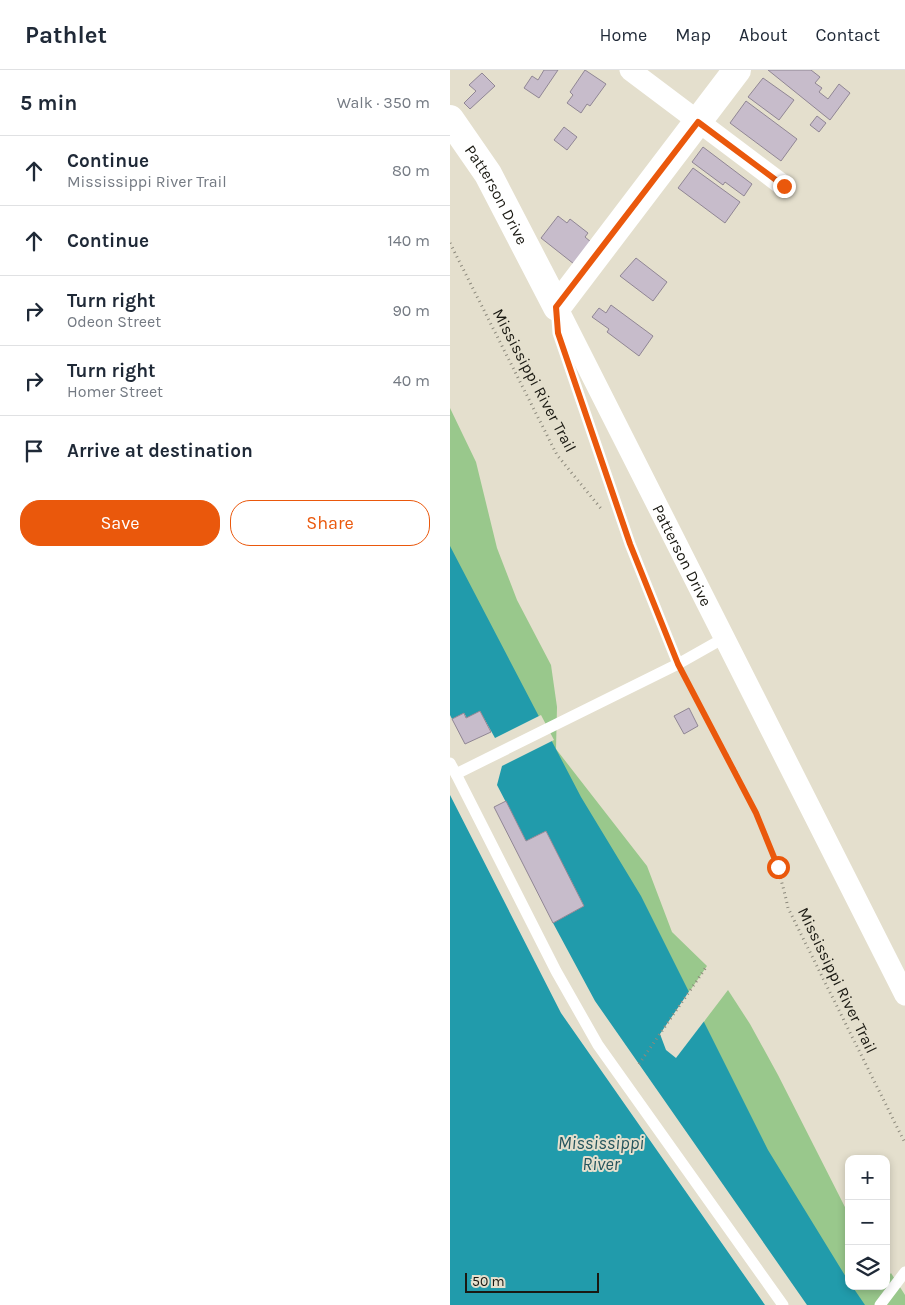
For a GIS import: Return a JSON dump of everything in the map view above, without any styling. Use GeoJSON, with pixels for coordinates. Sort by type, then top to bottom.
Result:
{"type":"FeatureCollection","features":[{"type":"Feature","properties":{"kind":"street"},"geometry":{"type":"LineString","coordinates":[[630,70],[784,186]]}},
{"type":"Feature","properties":{"kind":"street"},"geometry":{"type":"LineString","coordinates":[[556,307],[737,70]]}},
{"type":"Feature","properties":{"kind":"street","name":"Patterson Drive"},"geometry":{"type":"LineString","coordinates":[[450,119],[488,174],[905,995]]}},
{"type":"Feature","properties":{"kind":"lane"},"geometry":{"type":"LineString","coordinates":[[556,307],[558,333],[617,507],[678,664]]}},
{"type":"Feature","properties":{"kind":"lane"},"geometry":{"type":"LineString","coordinates":[[456,774],[678,664],[724,638]]}},
{"type":"Feature","properties":{"kind":"lane"},"geometry":{"type":"LineString","coordinates":[[450,763],[556,971],[598,1045],[783,1305]]}},
{"type":"Feature","properties":{"kind":"lane"},"geometry":{"type":"LineString","coordinates":[[880,1305],[905,1272]]}},
{"type":"Feature","properties":{"kind":"path","name":"Mississippi River Trail"},"geometry":{"type":"LineString","coordinates":[[450,243],[557,455],[605,514]]}},
{"type":"Feature","properties":{"kind":"path","name":"Mississippi River Trail"},"geometry":{"type":"LineString","coordinates":[[678,664],[756,813],[778,867],[788,908],[905,1143]]}},
{"type":"Feature","properties":{"kind":"path"},"geometry":{"type":"LineString","coordinates":[[639,1064],[707,966]]}},
{"type":"Feature","properties":{"kind":"green space"},"geometry":{"type":"Polygon","coordinates":[[[450,408],[476,462],[497,548],[517,600],[551,665],[557,707],[556,749],[647,866],[672,932],[707,966],[685,998],[450,609],[450,408]]]}},
{"type":"Feature","properties":{"kind":"green space"},"geometry":{"type":"Polygon","coordinates":[[[728,990],[750,1024],[778,1075],[845,1207],[845,1290],[693,1036],[728,990]]]}},
{"type":"Feature","properties":{"kind":"green space"},"geometry":{"type":"Polygon","coordinates":[[[891,1273],[905,1295],[905,1305],[854,1305],[845,1290],[890,1290],[891,1273]]]}},
{"type":"Feature","properties":{"kind":"water","name":"Mississippi River"},"geometry":{"type":"Polygon","coordinates":[[[450,546],[581,797],[641,896],[768,1150],[845,1275],[845,1290],[855,1290],[865,1305],[450,1305],[450,546]]]}},
{"type":"Feature","properties":{"kind":"pier"},"geometry":{"type":"Polygon","coordinates":[[[480,711],[495,738],[541,715],[554,740],[502,766],[497,785],[526,841],[546,831],[584,906],[553,923],[595,1001],[807,1305],[765,1305],[561,1013],[450,795],[450,715],[452,719],[464,713],[467,718],[480,711]]]}},
{"type":"Feature","properties":{"kind":"pier"},"geometry":{"type":"Polygon","coordinates":[[[690,990],[705,1020],[676,1058],[666,1050],[660,1034],[690,990]]]}},
{"type":"Feature","properties":{"kind":"building"},"geometry":{"type":"Polygon","coordinates":[[[544,70],[558,70],[539,98],[524,88],[532,76],[538,80],[544,70]]]}},
{"type":"Feature","properties":{"kind":"building"},"geometry":{"type":"Polygon","coordinates":[[[585,70],[606,84],[590,106],[587,104],[581,113],[567,103],[573,95],[570,92],[585,70]]]}},
{"type":"Feature","properties":{"kind":"building"},"geometry":{"type":"Polygon","coordinates":[[[768,70],[811,70],[820,77],[815,83],[822,88],[819,92],[828,99],[839,84],[850,93],[830,120],[768,70]]]}},
{"type":"Feature","properties":{"kind":"building"},"geometry":{"type":"Polygon","coordinates":[[[482,73],[495,86],[470,109],[464,103],[476,91],[469,85],[482,73]]]}},
{"type":"Feature","properties":{"kind":"building"},"geometry":{"type":"Polygon","coordinates":[[[763,78],[794,100],[779,120],[748,97],[763,78]]]}},
{"type":"Feature","properties":{"kind":"building"},"geometry":{"type":"Polygon","coordinates":[[[746,101],[797,139],[781,161],[730,123],[746,101]]]}},
{"type":"Feature","properties":{"kind":"building"},"geometry":{"type":"Polygon","coordinates":[[[817,116],[826,123],[819,132],[810,125],[817,116]]]}},
{"type":"Feature","properties":{"kind":"building"},"geometry":{"type":"Polygon","coordinates":[[[564,127],[577,137],[567,150],[554,140],[564,127]]]}},
{"type":"Feature","properties":{"kind":"building"},"geometry":{"type":"Polygon","coordinates":[[[703,147],[752,184],[744,196],[725,182],[723,185],[692,162],[703,147]]]}},
{"type":"Feature","properties":{"kind":"building"},"geometry":{"type":"Polygon","coordinates":[[[693,168],[740,202],[725,223],[678,188],[693,168]]]}},
{"type":"Feature","properties":{"kind":"building"},"geometry":{"type":"Polygon","coordinates":[[[558,216],[567,223],[570,219],[588,233],[585,237],[591,242],[574,264],[541,238],[558,216]]]}},
{"type":"Feature","properties":{"kind":"building"},"geometry":{"type":"Polygon","coordinates":[[[636,258],[667,282],[653,301],[620,276],[636,258]]]}},
{"type":"Feature","properties":{"kind":"building"},"geometry":{"type":"Polygon","coordinates":[[[611,305],[653,336],[639,356],[607,332],[609,329],[592,317],[599,308],[606,313],[611,305]]]}},
{"type":"Feature","properties":{"kind":"building"},"geometry":{"type":"Polygon","coordinates":[[[689,708],[698,726],[684,734],[674,716],[689,708]]]}},
{"type":"Feature","properties":{"kind":"building"},"geometry":{"type":"Polygon","coordinates":[[[480,711],[491,732],[465,744],[452,719],[464,713],[466,718],[480,711]]]}},
{"type":"Feature","properties":{"kind":"building"},"geometry":{"type":"Polygon","coordinates":[[[506,801],[526,841],[546,831],[584,906],[553,923],[494,807],[506,801]]]}},
{"type":"Feature","properties":{"kind":"route"},"geometry":{"type":"LineString","coordinates":[[778,867],[756,813],[678,664],[630,544],[558,333],[556,307],[698,122],[784,186]]}}]}
